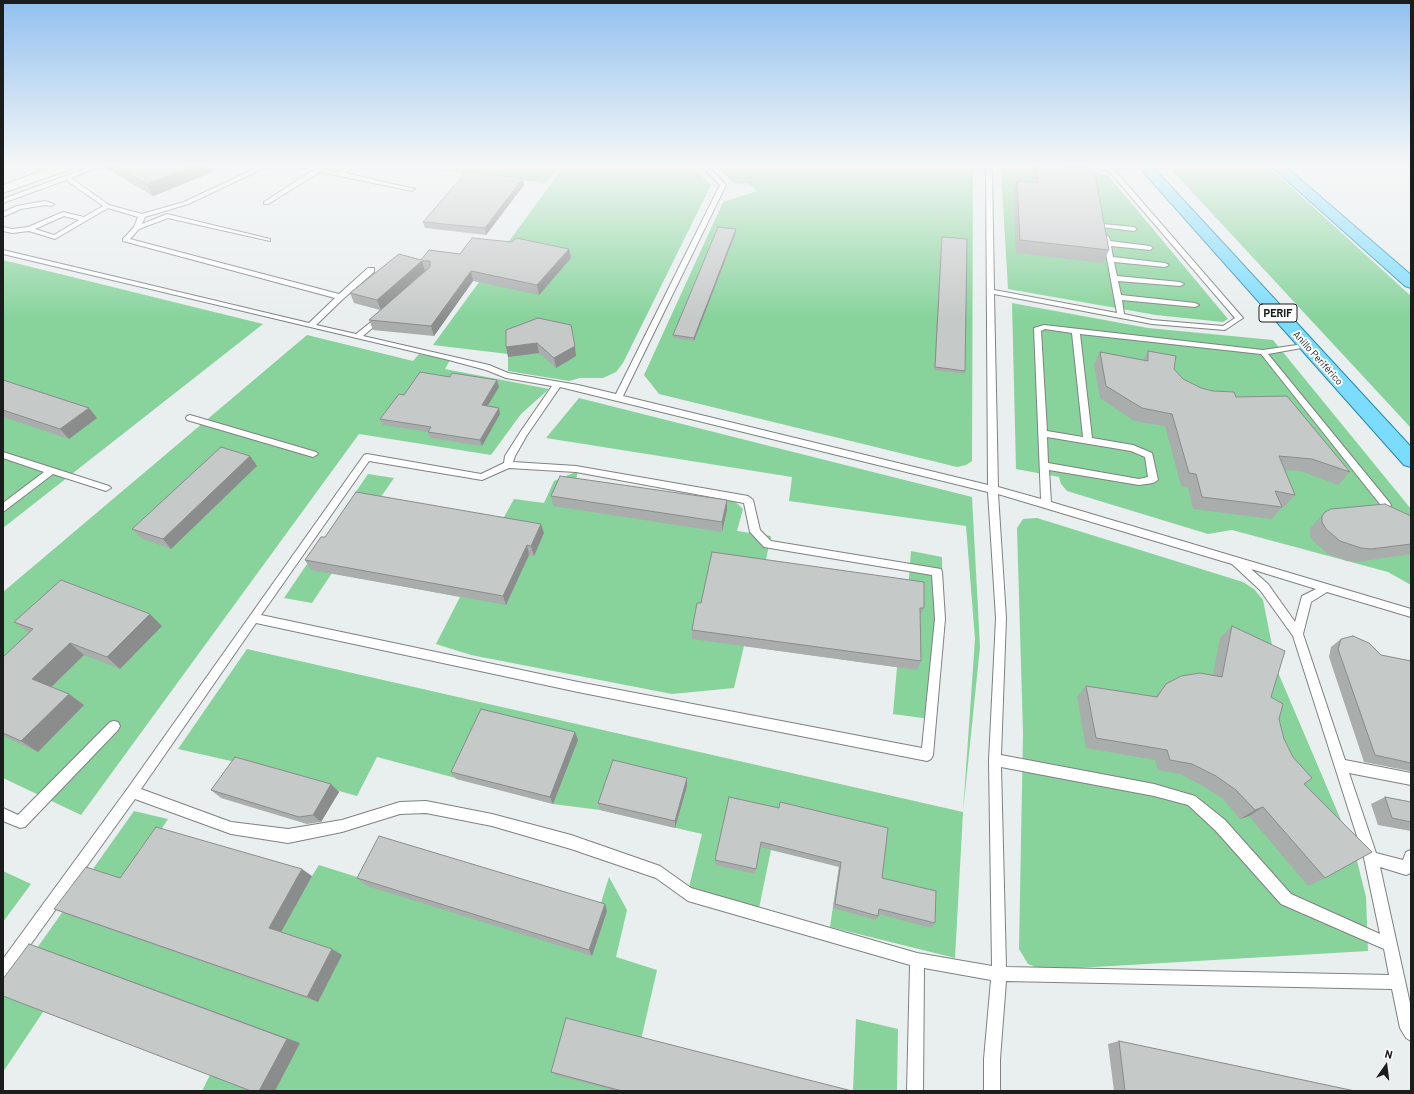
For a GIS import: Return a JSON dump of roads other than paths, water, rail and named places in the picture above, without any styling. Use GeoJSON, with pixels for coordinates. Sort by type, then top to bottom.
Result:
{"type":"FeatureCollection","features":[{"type":"Feature","properties":{"kind":"main road","name":"Anillo Periférico"},"geometry":{"type":"LineString","coordinates":[[1190,217],[1411,460]]}},
{"type":"Feature","properties":{"kind":"main road"},"geometry":{"type":"LineString","coordinates":[[1336,217],[1411,282]]}},
{"type":"Feature","properties":{"kind":"lane"},"geometry":{"type":"LineString","coordinates":[[3,229],[12,231],[29,229],[56,217]]}},
{"type":"Feature","properties":{"kind":"lane"},"geometry":{"type":"LineString","coordinates":[[76,217],[85,219]]}},
{"type":"Feature","properties":{"kind":"lane"},"geometry":{"type":"LineString","coordinates":[[29,229],[55,237],[88,217]]}},
{"type":"Feature","properties":{"kind":"lane"},"geometry":{"type":"LineString","coordinates":[[142,217],[137,228],[126,240],[340,297]]}},
{"type":"Feature","properties":{"kind":"lane"},"geometry":{"type":"LineString","coordinates":[[137,228],[164,217]]}},
{"type":"Feature","properties":{"kind":"lane"},"geometry":{"type":"LineString","coordinates":[[171,217],[268,240]]}},
{"type":"Feature","properties":{"kind":"lane"},"geometry":{"type":"LineString","coordinates":[[618,398],[707,217]]}},
{"type":"Feature","properties":{"kind":"lane"},"geometry":{"type":"LineString","coordinates":[[989,217],[993,490],[1001,618],[995,760],[999,974],[992,1059],[992,1091]]}},
{"type":"Feature","properties":{"kind":"lane"},"geometry":{"type":"LineString","coordinates":[[990,291],[1152,322],[1225,328],[1239,318],[1152,217]]}},
{"type":"Feature","properties":{"kind":"lane"},"geometry":{"type":"LineString","coordinates":[[1121,316],[1103,223],[1134,229]]}},
{"type":"Feature","properties":{"kind":"lane"},"geometry":{"type":"LineString","coordinates":[[1107,243],[1150,248]]}},
{"type":"Feature","properties":{"kind":"lane"},"geometry":{"type":"LineString","coordinates":[[3,252],[445,357],[489,368],[506,375],[618,398],[993,490],[1046,504],[1411,613]]}},
{"type":"Feature","properties":{"kind":"lane"},"geometry":{"type":"LineString","coordinates":[[1110,259],[1165,265]]}},
{"type":"Feature","properties":{"kind":"lane"},"geometry":{"type":"LineString","coordinates":[[311,326],[340,297],[371,270]]}},
{"type":"Feature","properties":{"kind":"lane"},"geometry":{"type":"LineString","coordinates":[[1114,278],[1180,284]]}},
{"type":"Feature","properties":{"kind":"lane"},"geometry":{"type":"LineString","coordinates":[[1118,297],[1195,305]]}},
{"type":"Feature","properties":{"kind":"lane"},"geometry":{"type":"LineString","coordinates":[[357,337],[387,311]]}},
{"type":"Feature","properties":{"kind":"lane"},"geometry":{"type":"LineString","coordinates":[[1046,504],[1037,330],[1044,327],[1263,352],[1307,345]]}},
{"type":"Feature","properties":{"kind":"lane"},"geometry":{"type":"LineString","coordinates":[[1076,331],[1088,441]]}},
{"type":"Feature","properties":{"kind":"lane"},"geometry":{"type":"LineString","coordinates":[[1263,352],[1386,505]]}},
{"type":"Feature","properties":{"kind":"lane"},"geometry":{"type":"LineString","coordinates":[[508,465],[510,456],[524,433],[557,385]]}},
{"type":"Feature","properties":{"kind":"lane"},"geometry":{"type":"LineString","coordinates":[[190,418],[313,454]]}},
{"type":"Feature","properties":{"kind":"lane"},"geometry":{"type":"LineString","coordinates":[[1042,433],[1133,448],[1149,455],[1153,480],[1139,482],[1044,466]]}},
{"type":"Feature","properties":{"kind":"lane"},"geometry":{"type":"LineString","coordinates":[[3,455],[106,488]]}},
{"type":"Feature","properties":{"kind":"lane"},"geometry":{"type":"LineString","coordinates":[[3,971],[132,792],[253,618],[367,457],[482,477],[508,465],[576,469],[748,500],[755,532],[768,544],[937,572],[940,619],[927,755],[578,688],[253,618]]}},
{"type":"Feature","properties":{"kind":"lane"},"geometry":{"type":"LineString","coordinates":[[3,508],[51,470]]}},
{"type":"Feature","properties":{"kind":"lane"},"geometry":{"type":"LineString","coordinates":[[1234,560],[1264,587],[1298,634],[1371,858],[1408,1028],[1411,1033]]}},
{"type":"Feature","properties":{"kind":"lane"},"geometry":{"type":"LineString","coordinates":[[1298,634],[1306,598],[1326,588]]}},
{"type":"Feature","properties":{"kind":"lane"},"geometry":{"type":"LineString","coordinates":[[3,814],[20,822],[114,726]]}},
{"type":"Feature","properties":{"kind":"lane"},"geometry":{"type":"LineString","coordinates":[[995,760],[1154,790],[1191,800],[1220,825],[1286,899],[1390,945]]}},
{"type":"Feature","properties":{"kind":"lane"},"geometry":{"type":"LineString","coordinates":[[1340,765],[1411,779]]}},
{"type":"Feature","properties":{"kind":"lane"},"geometry":{"type":"LineString","coordinates":[[132,792],[231,828],[288,836],[342,826],[400,808],[426,807],[492,820],[570,842],[660,873],[688,894],[917,960],[999,974],[1398,982]]}},
{"type":"Feature","properties":{"kind":"lane"},"geometry":{"type":"LineString","coordinates":[[1371,858],[1409,866]]}},
{"type":"Feature","properties":{"kind":"lane"},"geometry":{"type":"LineString","coordinates":[[914,1091],[917,960]]}}]}
